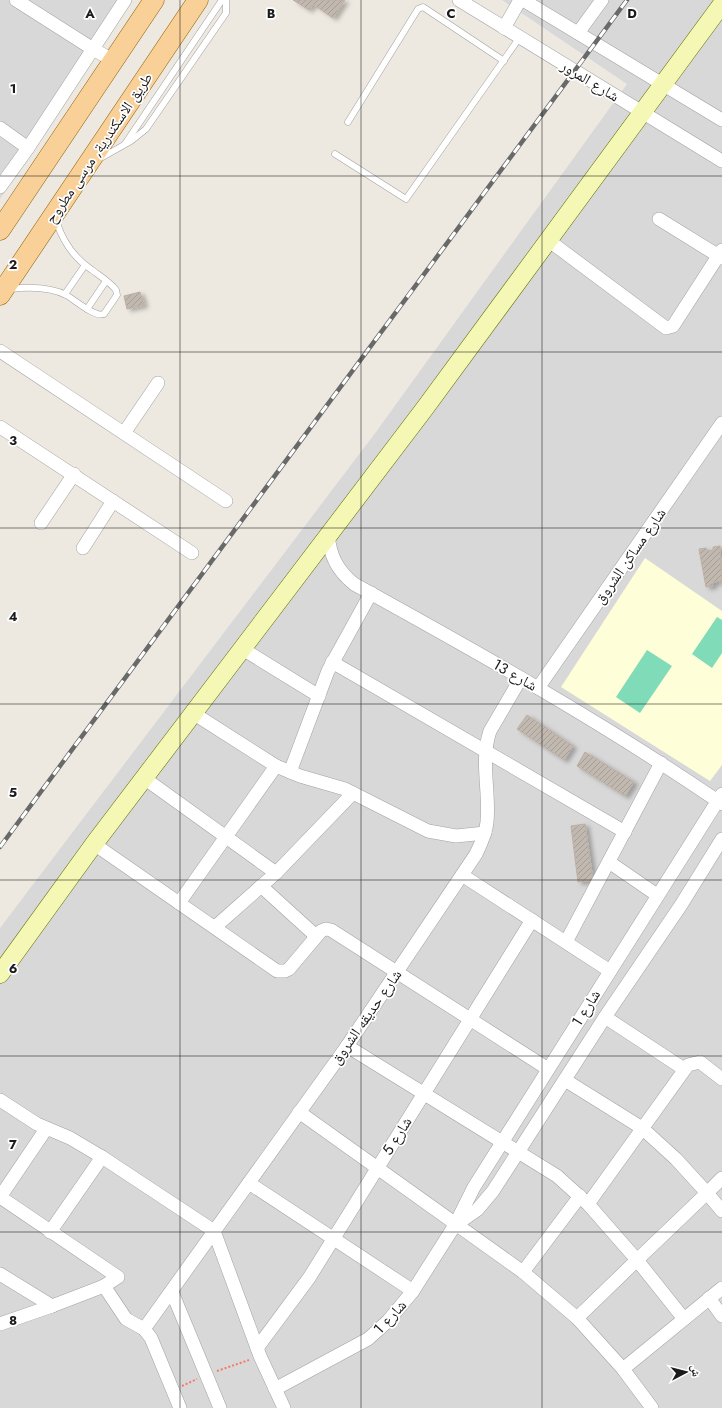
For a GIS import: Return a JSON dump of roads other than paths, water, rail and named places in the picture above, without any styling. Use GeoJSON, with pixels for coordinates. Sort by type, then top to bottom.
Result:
{"type":"FeatureCollection","features":[{"type":"Feature","properties":{"kind":"main road"},"geometry":{"type":"LineString","coordinates":[[0,230],[154,0]]}},
{"type":"Feature","properties":{"kind":"main road","name":"طريق الاسكندرية, مرسى مطروح"},"geometry":{"type":"LineString","coordinates":[[2,292],[198,0]]}},
{"type":"Feature","properties":{"kind":"street"},"geometry":{"type":"LineString","coordinates":[[16,0],[114,61]]}},
{"type":"Feature","properties":{"kind":"street"},"geometry":{"type":"LineString","coordinates":[[0,186],[28,148],[125,0]]}},
{"type":"Feature","properties":{"kind":"street","name":"شارع المرور"},"geometry":{"type":"LineString","coordinates":[[459,0],[722,161]]}},
{"type":"Feature","properties":{"kind":"street"},"geometry":{"type":"LineString","coordinates":[[504,28],[522,0],[722,120]]}},
{"type":"Feature","properties":{"kind":"street"},"geometry":{"type":"LineString","coordinates":[[578,33],[602,0]]}},
{"type":"Feature","properties":{"kind":"street"},"geometry":{"type":"LineString","coordinates":[[0,974],[94,844],[192,713],[425,408],[722,4]]}},
{"type":"Feature","properties":{"kind":"street"},"geometry":{"type":"LineString","coordinates":[[0,128],[28,148]]}},
{"type":"Feature","properties":{"kind":"street"},"geometry":{"type":"LineString","coordinates":[[548,240],[666,328],[673,326],[721,255],[660,219]]}},
{"type":"Feature","properties":{"kind":"street"},"geometry":{"type":"LineString","coordinates":[[0,351],[226,501]]}},
{"type":"Feature","properties":{"kind":"street"},"geometry":{"type":"LineString","coordinates":[[124,433],[158,383]]}},
{"type":"Feature","properties":{"kind":"street","name":"شارع مساكن الشروق"},"geometry":{"type":"LineString","coordinates":[[538,688],[722,423]]}},
{"type":"Feature","properties":{"kind":"street"},"geometry":{"type":"LineString","coordinates":[[0,427],[192,552]]}},
{"type":"Feature","properties":{"kind":"street"},"geometry":{"type":"LineString","coordinates":[[41,524],[74,474]]}},
{"type":"Feature","properties":{"kind":"street"},"geometry":{"type":"LineString","coordinates":[[83,548],[114,501]]}},
{"type":"Feature","properties":{"kind":"street","name":"شارع 13"},"geometry":{"type":"LineString","coordinates":[[328,534],[332,558],[338,568],[354,584],[538,688],[720,800]]}},
{"type":"Feature","properties":{"kind":"street"},"geometry":{"type":"LineString","coordinates":[[290,772],[332,662],[371,593]]}},
{"type":"Feature","properties":{"kind":"street"},"geometry":{"type":"LineString","coordinates":[[241,648],[319,696]]}},
{"type":"Feature","properties":{"kind":"street"},"geometry":{"type":"LineString","coordinates":[[332,662],[625,832]]}},
{"type":"Feature","properties":{"kind":"street","name":"شارع حديقه الشروق"},"geometry":{"type":"LineString","coordinates":[[144,1329],[347,1046],[397,974],[476,854],[485,833],[488,821],[485,751],[490,731],[520,678]]}},
{"type":"Feature","properties":{"kind":"street"},"geometry":{"type":"LineString","coordinates":[[192,713],[276,766],[353,793],[428,831],[456,836],[485,833]]}},
{"type":"Feature","properties":{"kind":"street"},"geometry":{"type":"LineString","coordinates":[[566,942],[662,763]]}},
{"type":"Feature","properties":{"kind":"street"},"geometry":{"type":"LineString","coordinates":[[179,903],[276,766]]}},
{"type":"Feature","properties":{"kind":"street"},"geometry":{"type":"LineString","coordinates":[[144,778],[276,873]]}},
{"type":"Feature","properties":{"kind":"street"},"geometry":{"type":"LineString","coordinates":[[214,927],[276,873],[353,793]]}},
{"type":"Feature","properties":{"kind":"street","name":"شارع 1"},"geometry":{"type":"LineString","coordinates":[[275,1389],[368,1339],[385,1325],[413,1291],[456,1225],[474,1187],[657,895],[720,800]]}},
{"type":"Feature","properties":{"kind":"street","name":"شارع 1"},"geometry":{"type":"LineString","coordinates":[[456,1225],[477,1210],[493,1191],[605,1017],[681,905],[722,839]]}},
{"type":"Feature","properties":{"kind":"street"},"geometry":{"type":"LineString","coordinates":[[94,844],[280,972],[288,969],[316,936],[326,928],[548,1069]]}},
{"type":"Feature","properties":{"kind":"street"},"geometry":{"type":"LineString","coordinates":[[609,862],[657,895]]}},
{"type":"Feature","properties":{"kind":"street"},"geometry":{"type":"LineString","coordinates":[[462,875],[610,971]]}},
{"type":"Feature","properties":{"kind":"street"},"geometry":{"type":"LineString","coordinates":[[261,886],[316,936]]}},
{"type":"Feature","properties":{"kind":"street","name":"شارع 5"},"geometry":{"type":"LineString","coordinates":[[257,1348],[309,1278],[532,920]]}},
{"type":"Feature","properties":{"kind":"street"},"geometry":{"type":"LineString","coordinates":[[605,1017],[684,1070]]}},
{"type":"Feature","properties":{"kind":"street"},"geometry":{"type":"LineString","coordinates":[[347,1046],[503,1141],[557,1176],[584,1200],[637,1260],[684,1319]]}},
{"type":"Feature","properties":{"kind":"street"},"geometry":{"type":"LineString","coordinates":[[523,1272],[642,1128],[688,1065],[700,1062],[721,1075]]}},
{"type":"Feature","properties":{"kind":"street"},"geometry":{"type":"LineString","coordinates":[[565,1080],[642,1128],[676,1159],[722,1210]]}},
{"type":"Feature","properties":{"kind":"street"},"geometry":{"type":"LineString","coordinates":[[0,1100],[46,1129],[70,1138],[102,1157],[214,1231],[257,1348],[284,1408]]}},
{"type":"Feature","properties":{"kind":"street"},"geometry":{"type":"LineString","coordinates":[[299,1112],[523,1272],[577,1318],[623,1369],[652,1408]]}},
{"type":"Feature","properties":{"kind":"street"},"geometry":{"type":"LineString","coordinates":[[0,1324],[104,1286],[118,1278],[118,1276],[50,1232],[0,1197],[46,1129]]}},
{"type":"Feature","properties":{"kind":"street"},"geometry":{"type":"LineString","coordinates":[[50,1232],[102,1157]]}},
{"type":"Feature","properties":{"kind":"street"},"geometry":{"type":"LineString","coordinates":[[577,1318],[722,1178]]}},
{"type":"Feature","properties":{"kind":"street"},"geometry":{"type":"LineString","coordinates":[[249,1183],[413,1291]]}},
{"type":"Feature","properties":{"kind":"street"},"geometry":{"type":"LineString","coordinates":[[0,1274],[52,1306]]}},
{"type":"Feature","properties":{"kind":"street"},"geometry":{"type":"LineString","coordinates":[[104,1286],[126,1319],[144,1329],[152,1338],[180,1408]]}},
{"type":"Feature","properties":{"kind":"street"},"geometry":{"type":"LineString","coordinates":[[623,1369],[722,1288]]}},
{"type":"Feature","properties":{"kind":"street"},"geometry":{"type":"LineString","coordinates":[[172,1292],[220,1408]]}},
{"type":"Feature","properties":{"kind":"street"},"geometry":{"type":"LineString","coordinates":[[709,1298],[722,1316]]}},
{"type":"Feature","properties":{"kind":"lane"},"geometry":{"type":"LineString","coordinates":[[124,145],[222,0]]}},
{"type":"Feature","properties":{"kind":"lane"},"geometry":{"type":"LineString","coordinates":[[88,165],[140,135],[146,128],[226,13],[226,0]]}},
{"type":"Feature","properties":{"kind":"lane"},"geometry":{"type":"LineString","coordinates":[[348,122],[418,9],[424,7],[504,61]]}},
{"type":"Feature","properties":{"kind":"lane"},"geometry":{"type":"LineString","coordinates":[[336,154],[406,199],[520,38]]}},
{"type":"Feature","properties":{"kind":"lane"},"geometry":{"type":"LineString","coordinates":[[2,292],[34,288],[65,294],[97,315],[102,315],[117,295],[115,288],[84,265],[66,243],[54,215]]}},
{"type":"Feature","properties":{"kind":"lane"},"geometry":{"type":"LineString","coordinates":[[65,294],[84,265]]}},
{"type":"Feature","properties":{"kind":"lane"},"geometry":{"type":"LineString","coordinates":[[87,309],[106,281]]}},
{"type":"Feature","properties":{"kind":"railway"},"geometry":{"type":"LineString","coordinates":[[0,847],[627,0]]}}]}
